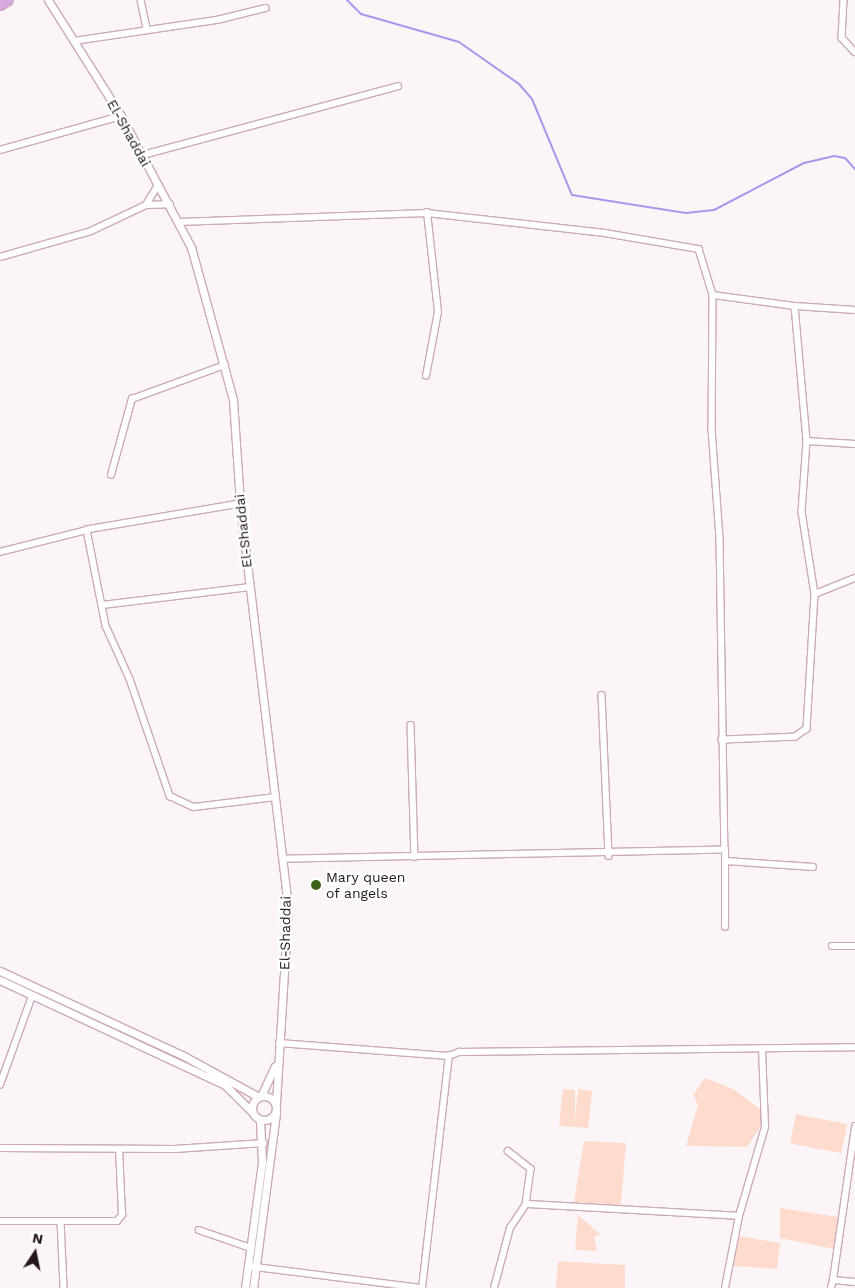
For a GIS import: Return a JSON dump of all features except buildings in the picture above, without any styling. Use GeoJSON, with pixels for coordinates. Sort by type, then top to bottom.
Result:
{"type":"FeatureCollection","features":[{"type":"Feature","properties":{"kind":"main road"},"geometry":{"type":"LineString","coordinates":[[0,5],[8,0]]}},
{"type":"Feature","properties":{"kind":"street","name":"El-Shaddai"},"geometry":{"type":"LineString","coordinates":[[48,0],[121,116],[179,222],[199,270],[225,365],[237,428],[240,504],[288,907],[279,1043],[275,1066],[276,1113],[253,1288]]}},
{"type":"Feature","properties":{"kind":"street"},"geometry":{"type":"LineString","coordinates":[[141,0],[147,29]]}},
{"type":"Feature","properties":{"kind":"street"},"geometry":{"type":"LineString","coordinates":[[844,0],[842,38],[855,52]]}},
{"type":"Feature","properties":{"kind":"street"},"geometry":{"type":"LineString","coordinates":[[74,41],[217,20],[266,8]]}},
{"type":"Feature","properties":{"kind":"street"},"geometry":{"type":"LineString","coordinates":[[143,155],[398,86]]}},
{"type":"Feature","properties":{"kind":"street"},"geometry":{"type":"LineString","coordinates":[[0,150],[121,116]]}},
{"type":"Feature","properties":{"kind":"street"},"geometry":{"type":"LineString","coordinates":[[146,205],[158,185]]}},
{"type":"Feature","properties":{"kind":"street"},"geometry":{"type":"LineString","coordinates":[[0,257],[91,231],[146,205],[170,204]]}},
{"type":"Feature","properties":{"kind":"street"},"geometry":{"type":"LineString","coordinates":[[426,376],[438,312],[427,213]]}},
{"type":"Feature","properties":{"kind":"street"},"geometry":{"type":"LineString","coordinates":[[179,222],[427,213],[693,246],[704,254],[713,296],[712,402],[720,539],[722,740],[726,861],[725,927]]}},
{"type":"Feature","properties":{"kind":"street"},"geometry":{"type":"LineString","coordinates":[[713,296],[795,306],[855,310]]}},
{"type":"Feature","properties":{"kind":"street"},"geometry":{"type":"LineString","coordinates":[[722,740],[795,737],[807,729],[815,594],[802,512],[807,441],[795,306]]}},
{"type":"Feature","properties":{"kind":"street"},"geometry":{"type":"LineString","coordinates":[[111,475],[132,399],[225,365]]}},
{"type":"Feature","properties":{"kind":"street"},"geometry":{"type":"LineString","coordinates":[[807,441],[855,444]]}},
{"type":"Feature","properties":{"kind":"street"},"geometry":{"type":"LineString","coordinates":[[0,552],[87,530],[240,504]]}},
{"type":"Feature","properties":{"kind":"street"},"geometry":{"type":"LineString","coordinates":[[87,530],[106,626],[130,679],[170,796],[194,807],[275,797]]}},
{"type":"Feature","properties":{"kind":"street"},"geometry":{"type":"LineString","coordinates":[[815,594],[855,578]]}},
{"type":"Feature","properties":{"kind":"street"},"geometry":{"type":"LineString","coordinates":[[103,605],[249,587]]}},
{"type":"Feature","properties":{"kind":"street"},"geometry":{"type":"LineString","coordinates":[[602,695],[609,856]]}},
{"type":"Feature","properties":{"kind":"street"},"geometry":{"type":"LineString","coordinates":[[411,725],[415,857]]}},
{"type":"Feature","properties":{"kind":"street"},"geometry":{"type":"LineString","coordinates":[[283,859],[609,856],[725,850]]}},
{"type":"Feature","properties":{"kind":"street"},"geometry":{"type":"LineString","coordinates":[[726,861],[813,867]]}},
{"type":"Feature","properties":{"kind":"street"},"geometry":{"type":"LineString","coordinates":[[832,946],[855,946]]}},
{"type":"Feature","properties":{"kind":"street"},"geometry":{"type":"LineString","coordinates":[[0,971],[225,1085],[260,1120],[264,1143],[245,1288]]}},
{"type":"Feature","properties":{"kind":"street"},"geometry":{"type":"LineString","coordinates":[[0,980],[32,996],[121,1031],[276,1103]]}},
{"type":"Feature","properties":{"kind":"street"},"geometry":{"type":"LineString","coordinates":[[0,1084],[32,996]]}},
{"type":"Feature","properties":{"kind":"street"},"geometry":{"type":"LineString","coordinates":[[279,1043],[449,1056],[459,1052],[855,1047]]}},
{"type":"Feature","properties":{"kind":"street"},"geometry":{"type":"LineString","coordinates":[[725,1288],[739,1216],[765,1127],[762,1049]]}},
{"type":"Feature","properties":{"kind":"street"},"geometry":{"type":"LineString","coordinates":[[248,1266],[421,1288],[449,1056]]}},
{"type":"Feature","properties":{"kind":"street"},"geometry":{"type":"LineString","coordinates":[[252,1112],[275,1066]]}},
{"type":"Feature","properties":{"kind":"street"},"geometry":{"type":"LineString","coordinates":[[260,1120],[276,1113]]}},
{"type":"Feature","properties":{"kind":"street"},"geometry":{"type":"LineString","coordinates":[[832,1288],[855,1127]]}},
{"type":"Feature","properties":{"kind":"street"},"geometry":{"type":"LineString","coordinates":[[0,1148],[119,1150],[264,1143]]}},
{"type":"Feature","properties":{"kind":"street"},"geometry":{"type":"LineString","coordinates":[[0,1221],[61,1221],[120,1218],[119,1150]]}},
{"type":"Feature","properties":{"kind":"street"},"geometry":{"type":"LineString","coordinates":[[494,1288],[510,1228],[526,1204],[531,1169],[508,1151]]}},
{"type":"Feature","properties":{"kind":"street"},"geometry":{"type":"LineString","coordinates":[[526,1204],[739,1216]]}},
{"type":"Feature","properties":{"kind":"street"},"geometry":{"type":"LineString","coordinates":[[61,1221],[64,1288]]}},
{"type":"Feature","properties":{"kind":"street"},"geometry":{"type":"LineString","coordinates":[[199,1230],[251,1248]]}},
{"type":"Feature","properties":{"kind":"street"},"geometry":{"type":"LineString","coordinates":[[833,1280],[855,1282]]}},
{"type":"Feature","properties":{"kind":"shaded area"},"geometry":{"type":"Polygon","coordinates":[[[705,1078],[733,1089],[760,1109],[765,1120],[747,1147],[686,1146],[698,1105],[693,1095],[705,1078]]]}},
{"type":"Feature","properties":{"kind":"shaded area"},"geometry":{"type":"Polygon","coordinates":[[[563,1089],[575,1090],[575,1121],[578,1089],[592,1091],[588,1128],[559,1126],[563,1089]]]}},
{"type":"Feature","properties":{"kind":"shaded area"},"geometry":{"type":"Polygon","coordinates":[[[796,1114],[847,1124],[841,1153],[790,1143],[796,1114]]]}},
{"type":"Feature","properties":{"kind":"shaded area"},"geometry":{"type":"Polygon","coordinates":[[[584,1141],[626,1143],[621,1205],[574,1202],[584,1141]]]}},
{"type":"Feature","properties":{"kind":"shaded area"},"geometry":{"type":"Polygon","coordinates":[[[780,1208],[838,1217],[834,1249],[780,1238],[780,1208]]]}},
{"type":"Feature","properties":{"kind":"shaded area"},"geometry":{"type":"Polygon","coordinates":[[[578,1215],[601,1235],[594,1236],[597,1251],[575,1250],[578,1215]]]}},
{"type":"Feature","properties":{"kind":"shaded area"},"geometry":{"type":"Polygon","coordinates":[[[739,1236],[780,1243],[777,1269],[733,1266],[739,1236]]]}},
{"type":"Feature","properties":{"kind":"shaded area"},"geometry":{"type":"Polygon","coordinates":[[[558,1261],[625,1265],[625,1288],[556,1288],[558,1261]]]}},
{"type":"Feature","properties":{"kind":"waterway"},"geometry":{"type":"LineString","coordinates":[[347,0],[361,14],[459,42],[519,84],[532,99],[572,195],[686,213],[714,210],[804,163],[834,156],[845,158],[855,169]]}},
{"type":"Feature","properties":{"kind":"place","name":"Mary queen of angels"},"geometry":{"type":"Point","coordinates":[316,885]}}]}
